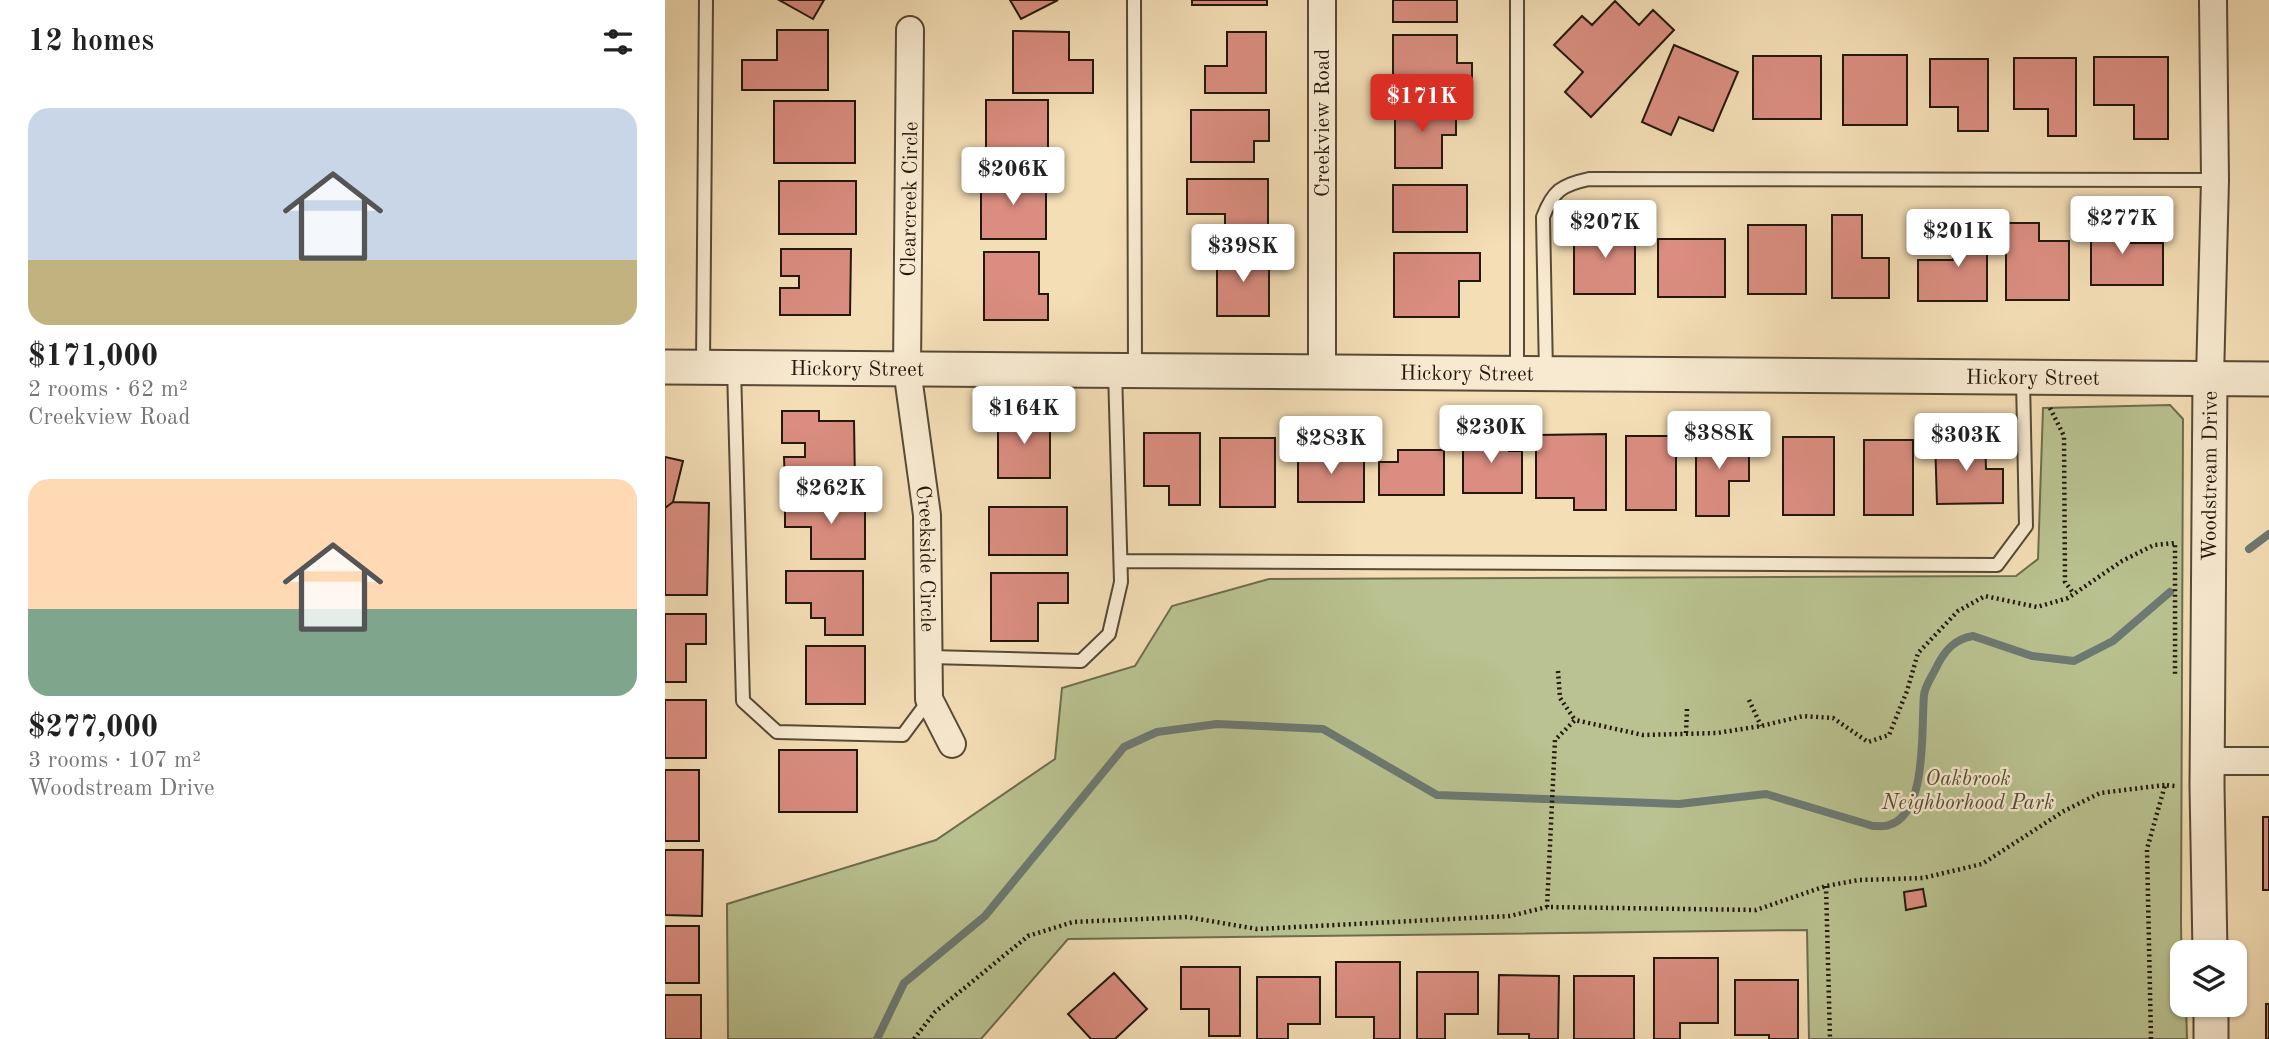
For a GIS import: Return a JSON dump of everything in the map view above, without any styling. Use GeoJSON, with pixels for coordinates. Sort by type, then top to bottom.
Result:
{"type":"FeatureCollection","features":[{"type":"Feature","properties":{"kind":"street","name":"Creekview Road"},"geometry":{"type":"LineString","coordinates":[[1322,0],[1322,372]]}},
{"type":"Feature","properties":{"kind":"street","name":"Woodstream Drive"},"geometry":{"type":"LineString","coordinates":[[2210,940],[2210,378],[2215,180],[2213,0]]}},
{"type":"Feature","properties":{"kind":"street","name":"Clearcreek Circle"},"geometry":{"type":"LineString","coordinates":[[908,369],[911,30]]}},
{"type":"Feature","properties":{"kind":"street","name":"Hickory Street"},"geometry":{"type":"LineString","coordinates":[[665,367],[2269,379]]}},
{"type":"Feature","properties":{"kind":"street","name":"Creekside Circle"},"geometry":{"type":"LineString","coordinates":[[908,369],[927,515],[929,699],[952,744]]}},
{"type":"Feature","properties":{"kind":"street"},"geometry":{"type":"LineString","coordinates":[[2208,761],[2269,761]]}},
{"type":"Feature","properties":{"kind":"street"},"geometry":{"type":"LineString","coordinates":[[2211,1017],[2211,1039]]}},
{"type":"Feature","properties":{"kind":"lane"},"geometry":{"type":"LineString","coordinates":[[706,0],[718,367],[743,701],[778,732],[903,735],[929,699]]}},
{"type":"Feature","properties":{"kind":"lane"},"geometry":{"type":"LineString","coordinates":[[930,657],[1081,661],[1109,634],[1121,582],[1134,0]]}},
{"type":"Feature","properties":{"kind":"lane"},"geometry":{"type":"LineString","coordinates":[[1517,0],[1531,373]]}},
{"type":"Feature","properties":{"kind":"lane"},"geometry":{"type":"LineString","coordinates":[[1531,373],[1543,217],[1551,196],[1570,183],[1589,179],[2215,180]]}},
{"type":"Feature","properties":{"kind":"lane"},"geometry":{"type":"LineString","coordinates":[[1121,561],[1997,565],[2026,526],[2023,377]]}},
{"type":"Feature","properties":{"kind":"path"},"geometry":{"type":"LineString","coordinates":[[2050,408],[2064,436],[2065,582],[2074,594]]}},
{"type":"Feature","properties":{"kind":"path"},"geometry":{"type":"LineString","coordinates":[[1558,671],[1560,698],[1575,720],[1643,735],[1717,733],[1803,716],[1833,718],[1868,742],[1889,735],[1907,691],[1918,653],[1958,611],[1985,596],[2037,607],[2068,598],[2122,561],[2154,545],[2175,543],[2175,678]]}},
{"type":"Feature","properties":{"kind":"path"},"geometry":{"type":"LineString","coordinates":[[1749,700],[1761,726]]}},
{"type":"Feature","properties":{"kind":"path"},"geometry":{"type":"LineString","coordinates":[[1686,733],[1687,709]]}},
{"type":"Feature","properties":{"kind":"path"},"geometry":{"type":"LineString","coordinates":[[1547,907],[1555,740],[1575,720]]}},
{"type":"Feature","properties":{"kind":"path"},"geometry":{"type":"LineString","coordinates":[[914,1039],[935,1012],[1028,936],[1073,922],[1187,917],[1257,929],[1510,916],[1547,907],[1756,910],[1826,886],[1859,880],[1923,878],[1982,864],[2064,811],[2100,793],[2175,786],[2175,772]]}},
{"type":"Feature","properties":{"kind":"path"},"geometry":{"type":"LineString","coordinates":[[2151,1039],[2147,849],[2165,785]]}},
{"type":"Feature","properties":{"kind":"path"},"geometry":{"type":"LineString","coordinates":[[1826,886],[1830,1039]]}},
{"type":"Feature","properties":{"kind":"green space","name":"Oakbrook Neighborhood Park"},"geometry":{"type":"Polygon","coordinates":[[[2170,405],[2183,419],[2181,940],[2170,940],[2170,1017],[2186,1017],[2187,1039],[1809,1039],[1807,930],[1068,939],[981,1039],[728,1039],[727,904],[936,840],[1055,759],[1062,688],[1135,666],[1172,606],[1269,579],[2016,576],[2038,559],[2043,408],[2170,405]]]}},
{"type":"Feature","properties":{"kind":"building"},"geometry":{"type":"Polygon","coordinates":[[[779,0],[824,0],[813,19],[779,0]]]}},
{"type":"Feature","properties":{"kind":"building"},"geometry":{"type":"Polygon","coordinates":[[[1010,0],[1058,0],[1021,19],[1010,0]]]}},
{"type":"Feature","properties":{"kind":"building"},"geometry":{"type":"Polygon","coordinates":[[[1192,0],[1267,0],[1267,5],[1192,5],[1192,0]]]}},
{"type":"Feature","properties":{"kind":"building"},"geometry":{"type":"Polygon","coordinates":[[[1393,0],[1457,0],[1457,22],[1393,22],[1393,0]]]}},
{"type":"Feature","properties":{"kind":"building"},"geometry":{"type":"Polygon","coordinates":[[[1615,1],[1639,25],[1653,10],[1674,30],[1591,117],[1565,92],[1583,72],[1554,45],[1582,16],[1592,25],[1615,1]]]}},
{"type":"Feature","properties":{"kind":"building"},"geometry":{"type":"Polygon","coordinates":[[[777,30],[828,30],[828,90],[742,90],[742,60],[777,60],[777,30]]]}},
{"type":"Feature","properties":{"kind":"building"},"geometry":{"type":"Polygon","coordinates":[[[1013,31],[1069,32],[1069,60],[1093,60],[1093,93],[1013,93],[1013,31]]]}},
{"type":"Feature","properties":{"kind":"building"},"geometry":{"type":"Polygon","coordinates":[[[1227,32],[1266,32],[1266,93],[1205,93],[1205,66],[1227,66],[1227,32]]]}},
{"type":"Feature","properties":{"kind":"building"},"geometry":{"type":"Polygon","coordinates":[[[1393,35],[1457,35],[1457,63],[1472,63],[1472,94],[1393,94],[1393,35]]]}},
{"type":"Feature","properties":{"kind":"building"},"geometry":{"type":"Polygon","coordinates":[[[1674,45],[1738,72],[1713,131],[1679,117],[1671,135],[1642,122],[1674,45]]]}},
{"type":"Feature","properties":{"kind":"building"},"geometry":{"type":"Polygon","coordinates":[[[1843,55],[1907,55],[1907,125],[1843,125],[1843,55]]]}},
{"type":"Feature","properties":{"kind":"building"},"geometry":{"type":"Polygon","coordinates":[[[1753,56],[1821,56],[1821,119],[1753,119],[1753,56]]]}},
{"type":"Feature","properties":{"kind":"building"},"geometry":{"type":"Polygon","coordinates":[[[2094,57],[2168,57],[2168,139],[2134,139],[2134,105],[2094,105],[2094,57]]]}},
{"type":"Feature","properties":{"kind":"building"},"geometry":{"type":"Polygon","coordinates":[[[2014,58],[2076,58],[2076,136],[2048,136],[2048,109],[2014,109],[2014,58]]]}},
{"type":"Feature","properties":{"kind":"building"},"geometry":{"type":"Polygon","coordinates":[[[1930,59],[1988,59],[1988,131],[1958,131],[1958,107],[1930,107],[1930,59]]]}},
{"type":"Feature","properties":{"kind":"building"},"geometry":{"type":"Polygon","coordinates":[[[986,100],[1048,100],[1048,165],[986,165],[986,100]]]}},
{"type":"Feature","properties":{"kind":"building"},"geometry":{"type":"Polygon","coordinates":[[[774,101],[855,101],[855,163],[774,163],[774,101]]]}},
{"type":"Feature","properties":{"kind":"building"},"geometry":{"type":"Polygon","coordinates":[[[1395,105],[1456,105],[1456,135],[1442,135],[1442,168],[1395,168],[1395,105]]]}},
{"type":"Feature","properties":{"kind":"building"},"geometry":{"type":"Polygon","coordinates":[[[1191,110],[1269,110],[1269,141],[1254,141],[1254,162],[1191,162],[1191,110]]]}},
{"type":"Feature","properties":{"kind":"building"},"geometry":{"type":"Polygon","coordinates":[[[981,175],[1046,175],[1046,239],[981,239],[981,175]]]}},
{"type":"Feature","properties":{"kind":"building"},"geometry":{"type":"Polygon","coordinates":[[[1187,179],[1268,179],[1268,235],[1225,235],[1225,214],[1187,214],[1187,179]]]}},
{"type":"Feature","properties":{"kind":"building"},"geometry":{"type":"Polygon","coordinates":[[[779,181],[856,181],[856,234],[779,234],[779,181]]]}},
{"type":"Feature","properties":{"kind":"building"},"geometry":{"type":"Polygon","coordinates":[[[1393,185],[1467,185],[1467,232],[1393,232],[1393,185]]]}},
{"type":"Feature","properties":{"kind":"building"},"geometry":{"type":"Polygon","coordinates":[[[1832,215],[1862,215],[1862,258],[1889,258],[1889,298],[1832,298],[1832,215]]]}},
{"type":"Feature","properties":{"kind":"building"},"geometry":{"type":"Polygon","coordinates":[[[2091,215],[2124,215],[2124,243],[2163,243],[2163,285],[2091,285],[2091,215]]]}},
{"type":"Feature","properties":{"kind":"building"},"geometry":{"type":"Polygon","coordinates":[[[2006,223],[2039,223],[2039,241],[2069,241],[2069,300],[2006,300],[2006,223]]]}},
{"type":"Feature","properties":{"kind":"building"},"geometry":{"type":"Polygon","coordinates":[[[1748,225],[1806,225],[1806,294],[1748,294],[1748,225]]]}},
{"type":"Feature","properties":{"kind":"building"},"geometry":{"type":"Polygon","coordinates":[[[1953,225],[1987,225],[1987,301],[1918,301],[1918,260],[1953,260],[1953,225]]]}},
{"type":"Feature","properties":{"kind":"building"},"geometry":{"type":"Polygon","coordinates":[[[1574,227],[1635,227],[1635,294],[1574,294],[1574,227]]]}},
{"type":"Feature","properties":{"kind":"building"},"geometry":{"type":"Polygon","coordinates":[[[1658,239],[1725,239],[1725,297],[1658,297],[1658,239]]]}},
{"type":"Feature","properties":{"kind":"building"},"geometry":{"type":"Polygon","coordinates":[[[781,249],[851,249],[850,315],[780,315],[780,288],[799,288],[799,276],[781,276],[781,249]]]}},
{"type":"Feature","properties":{"kind":"building"},"geometry":{"type":"Polygon","coordinates":[[[984,252],[1039,252],[1039,294],[1048,294],[1048,320],[984,320],[984,252]]]}},
{"type":"Feature","properties":{"kind":"building"},"geometry":{"type":"Polygon","coordinates":[[[1217,252],[1269,252],[1269,316],[1217,316],[1217,252]]]}},
{"type":"Feature","properties":{"kind":"building"},"geometry":{"type":"Polygon","coordinates":[[[1394,253],[1480,253],[1480,281],[1459,281],[1459,317],[1394,317],[1394,253]]]}},
{"type":"Feature","properties":{"kind":"building"},"geometry":{"type":"Polygon","coordinates":[[[782,411],[819,411],[819,421],[854,421],[855,484],[785,484],[784,457],[805,457],[805,443],[782,443],[782,411]]]}},
{"type":"Feature","properties":{"kind":"building"},"geometry":{"type":"Polygon","coordinates":[[[998,413],[1050,413],[1050,478],[998,478],[998,413]]]}},
{"type":"Feature","properties":{"kind":"building"},"geometry":{"type":"Polygon","coordinates":[[[1144,433],[1200,433],[1200,505],[1169,505],[1169,486],[1144,486],[1144,433]]]}},
{"type":"Feature","properties":{"kind":"building"},"geometry":{"type":"Polygon","coordinates":[[[1606,434],[1606,510],[1574,510],[1574,498],[1536,498],[1536,435],[1606,434]]]}},
{"type":"Feature","properties":{"kind":"building"},"geometry":{"type":"Polygon","coordinates":[[[1463,435],[1509,435],[1509,451],[1522,451],[1522,493],[1463,493],[1463,435]]]}},
{"type":"Feature","properties":{"kind":"building"},"geometry":{"type":"Polygon","coordinates":[[[1696,435],[1749,435],[1749,481],[1729,481],[1729,516],[1696,516],[1696,435]]]}},
{"type":"Feature","properties":{"kind":"building"},"geometry":{"type":"Polygon","coordinates":[[[1626,436],[1676,436],[1676,510],[1626,510],[1626,436]]]}},
{"type":"Feature","properties":{"kind":"building"},"geometry":{"type":"Polygon","coordinates":[[[1783,437],[1834,437],[1834,515],[1783,515],[1783,437]]]}},
{"type":"Feature","properties":{"kind":"building"},"geometry":{"type":"Polygon","coordinates":[[[1220,438],[1275,438],[1275,507],[1220,507],[1220,438]]]}},
{"type":"Feature","properties":{"kind":"building"},"geometry":{"type":"Polygon","coordinates":[[[1985,438],[1986,469],[2003,469],[2003,503],[1937,504],[1935,439],[1985,438]]]}},
{"type":"Feature","properties":{"kind":"building"},"geometry":{"type":"Polygon","coordinates":[[[1864,440],[1913,440],[1913,515],[1864,515],[1864,440]]]}},
{"type":"Feature","properties":{"kind":"building"},"geometry":{"type":"Polygon","coordinates":[[[1298,450],[1364,450],[1364,502],[1298,502],[1298,450]]]}},
{"type":"Feature","properties":{"kind":"building"},"geometry":{"type":"Polygon","coordinates":[[[1398,450],[1444,450],[1444,495],[1379,495],[1379,462],[1398,462],[1398,450]]]}},
{"type":"Feature","properties":{"kind":"building"},"geometry":{"type":"Polygon","coordinates":[[[665,457],[683,461],[673,502],[665,508],[665,457]]]}},
{"type":"Feature","properties":{"kind":"building"},"geometry":{"type":"Polygon","coordinates":[[[785,499],[865,499],[865,559],[811,559],[811,527],[785,527],[785,499]]]}},
{"type":"Feature","properties":{"kind":"building"},"geometry":{"type":"Polygon","coordinates":[[[673,502],[709,503],[707,595],[665,595],[665,508],[673,502]]]}},
{"type":"Feature","properties":{"kind":"building"},"geometry":{"type":"Polygon","coordinates":[[[989,507],[1067,507],[1067,555],[989,555],[989,507]]]}},
{"type":"Feature","properties":{"kind":"building"},"geometry":{"type":"Polygon","coordinates":[[[786,571],[863,571],[863,635],[825,635],[825,618],[811,618],[811,603],[786,603],[786,571]]]}},
{"type":"Feature","properties":{"kind":"building"},"geometry":{"type":"Polygon","coordinates":[[[991,573],[1068,573],[1068,603],[1038,603],[1038,641],[991,641],[991,573]]]}},
{"type":"Feature","properties":{"kind":"building"},"geometry":{"type":"Polygon","coordinates":[[[665,614],[706,614],[706,644],[686,644],[686,682],[665,682],[665,614]]]}},
{"type":"Feature","properties":{"kind":"building"},"geometry":{"type":"Polygon","coordinates":[[[806,646],[865,646],[865,704],[806,704],[806,646]]]}},
{"type":"Feature","properties":{"kind":"building"},"geometry":{"type":"Polygon","coordinates":[[[665,700],[706,700],[706,758],[665,758],[665,700]]]}},
{"type":"Feature","properties":{"kind":"building"},"geometry":{"type":"Polygon","coordinates":[[[779,750],[857,750],[857,812],[779,812],[779,750]]]}},
{"type":"Feature","properties":{"kind":"building"},"geometry":{"type":"Polygon","coordinates":[[[665,770],[699,770],[699,841],[665,841],[665,770]]]}},
{"type":"Feature","properties":{"kind":"building"},"geometry":{"type":"Polygon","coordinates":[[[2263,817],[2269,817],[2269,890],[2263,890],[2263,817]]]}},
{"type":"Feature","properties":{"kind":"building"},"geometry":{"type":"Polygon","coordinates":[[[665,850],[703,850],[702,916],[665,915],[665,850]]]}},
{"type":"Feature","properties":{"kind":"building"},"geometry":{"type":"Polygon","coordinates":[[[1923,889],[1926,906],[1906,910],[1904,892],[1923,889]]]}},
{"type":"Feature","properties":{"kind":"building"},"geometry":{"type":"Polygon","coordinates":[[[665,926],[699,926],[699,983],[665,983],[665,926]]]}},
{"type":"Feature","properties":{"kind":"building"},"geometry":{"type":"Polygon","coordinates":[[[1654,958],[1718,958],[1718,1023],[1680,1023],[1680,1039],[1654,1039],[1654,958]]]}},
{"type":"Feature","properties":{"kind":"building"},"geometry":{"type":"Polygon","coordinates":[[[1336,962],[1400,962],[1400,1039],[1374,1039],[1374,1017],[1336,1017],[1336,962]]]}},
{"type":"Feature","properties":{"kind":"building"},"geometry":{"type":"Polygon","coordinates":[[[1181,967],[1240,967],[1240,1036],[1209,1036],[1209,1009],[1181,1009],[1181,967]]]}},
{"type":"Feature","properties":{"kind":"building"},"geometry":{"type":"Polygon","coordinates":[[[1417,972],[1478,972],[1478,1014],[1445,1014],[1445,1039],[1417,1039],[1417,972]]]}},
{"type":"Feature","properties":{"kind":"building"},"geometry":{"type":"Polygon","coordinates":[[[1114,973],[1147,1009],[1115,1039],[1091,1039],[1068,1014],[1114,973]]]}},
{"type":"Feature","properties":{"kind":"building"},"geometry":{"type":"Polygon","coordinates":[[[1499,975],[1559,976],[1558,1039],[1529,1039],[1529,1034],[1498,1034],[1499,975]]]}},
{"type":"Feature","properties":{"kind":"building"},"geometry":{"type":"Polygon","coordinates":[[[1574,976],[1634,976],[1634,1039],[1574,1039],[1574,976]]]}},
{"type":"Feature","properties":{"kind":"building"},"geometry":{"type":"Polygon","coordinates":[[[1257,977],[1320,977],[1320,1024],[1288,1024],[1288,1039],[1257,1039],[1257,977]]]}},
{"type":"Feature","properties":{"kind":"building"},"geometry":{"type":"Polygon","coordinates":[[[1735,980],[1798,980],[1798,1039],[1769,1039],[1769,1035],[1735,1035],[1735,980]]]}},
{"type":"Feature","properties":{"kind":"building"},"geometry":{"type":"Polygon","coordinates":[[[665,995],[701,995],[701,1039],[665,1039],[665,995]]]}},
{"type":"Feature","properties":{"kind":"building"},"geometry":{"type":"Polygon","coordinates":[[[2266,1004],[2269,1004],[2269,1039],[2266,1039],[2266,1004]]]}},
{"type":"Feature","properties":{"kind":"waterway"},"geometry":{"type":"LineString","coordinates":[[2249,549],[2269,534]]}},
{"type":"Feature","properties":{"kind":"waterway"},"geometry":{"type":"LineString","coordinates":[[877,1039],[904,983],[985,916],[1124,747],[1157,732],[1217,724],[1323,729],[1437,795],[1679,804],[1766,794],[1873,826],[1886,826],[1902,818],[1911,805],[1920,768],[1925,691],[1940,660],[1951,646],[1973,636],[2032,656],[2074,661],[2113,641],[2170,592]]}}]}
